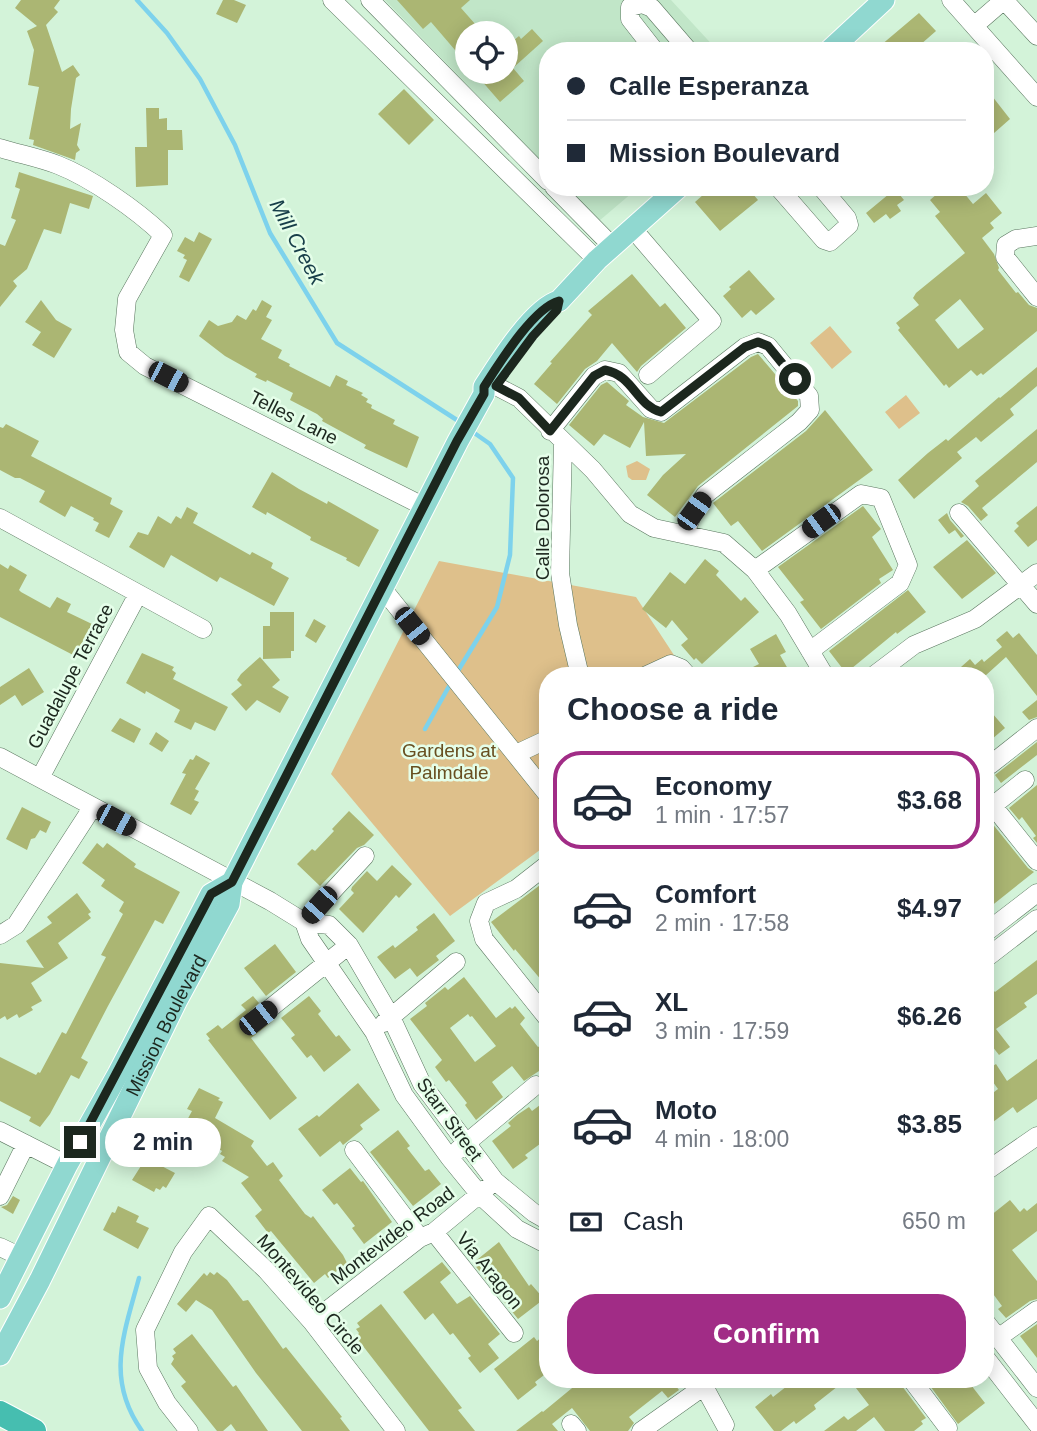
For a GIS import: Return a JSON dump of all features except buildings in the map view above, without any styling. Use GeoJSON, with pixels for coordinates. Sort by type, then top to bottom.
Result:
{"type":"FeatureCollection","features":[{"type":"Feature","properties":{"kind":"highway"},"geometry":{"type":"LineString","coordinates":[[0,1413],[34,1431]]}},
{"type":"Feature","properties":{"kind":"main road"},"geometry":{"type":"LineString","coordinates":[[839,42],[884,0]]}},
{"type":"Feature","properties":{"kind":"main road","name":"Mission Boulevard"},"geometry":{"type":"LineString","coordinates":[[0,1355],[40,1280],[177,1000],[229,904],[232,882],[457,441],[485,396],[484,387],[523,332],[551,303],[559,301],[605,254],[669,196]]}},
{"type":"Feature","properties":{"kind":"main road","name":"Mission Boulevard"},"geometry":{"type":"LineString","coordinates":[[0,1298],[67,1165],[118,1074],[211,894],[232,882]]}},
{"type":"Feature","properties":{"kind":"street"},"geometry":{"type":"LineString","coordinates":[[332,0],[344,8],[492,159],[605,254]]}},
{"type":"Feature","properties":{"kind":"street"},"geometry":{"type":"LineString","coordinates":[[951,0],[992,42]]}},
{"type":"Feature","properties":{"kind":"street"},"geometry":{"type":"LineString","coordinates":[[974,26],[1004,0],[1037,36]]}},
{"type":"Feature","properties":{"kind":"street"},"geometry":{"type":"LineString","coordinates":[[374,1],[539,172]]}},
{"type":"Feature","properties":{"kind":"street"},"geometry":{"type":"LineString","coordinates":[[648,42],[630,19],[630,8],[642,4],[652,8],[681,42]]}},
{"type":"Feature","properties":{"kind":"street"},"geometry":{"type":"LineString","coordinates":[[994,44],[1030,77],[1037,97]]}},
{"type":"Feature","properties":{"kind":"street"},"geometry":{"type":"LineString","coordinates":[[492,159],[510,143]]}},
{"type":"Feature","properties":{"kind":"street","name":"Telles Lane"},"geometry":{"type":"LineString","coordinates":[[0,148],[59,165],[101,189],[163,235],[127,299],[124,330],[128,352],[145,366],[425,506]]}},
{"type":"Feature","properties":{"kind":"street"},"geometry":{"type":"LineString","coordinates":[[561,196],[605,254]]}},
{"type":"Feature","properties":{"kind":"street"},"geometry":{"type":"LineString","coordinates":[[786,196],[824,240],[830,242],[849,225],[848,218],[829,196]]}},
{"type":"Feature","properties":{"kind":"street"},"geometry":{"type":"LineString","coordinates":[[633,229],[712,321],[648,375]]}},
{"type":"Feature","properties":{"kind":"street"},"geometry":{"type":"LineString","coordinates":[[1037,236],[1016,239],[1006,245],[1004,257],[1037,297]]}},
{"type":"Feature","properties":{"kind":"street"},"geometry":{"type":"LineString","coordinates":[[556,437],[594,376],[605,370],[619,373],[651,409],[661,412],[745,347],[758,342],[768,346],[809,396],[810,410],[799,422],[705,495],[694,511],[685,533]]}},
{"type":"Feature","properties":{"kind":"street"},"geometry":{"type":"LineString","coordinates":[[485,396],[519,398],[556,437],[593,470],[630,514],[654,528],[724,543],[755,570],[788,614],[820,667]]}},
{"type":"Feature","properties":{"kind":"street","name":"Calle Dolorosa"},"geometry":{"type":"LineString","coordinates":[[556,437],[560,573],[578,667]]}},
{"type":"Feature","properties":{"kind":"street"},"geometry":{"type":"LineString","coordinates":[[755,570],[861,494],[881,498],[908,565],[901,583],[810,651]]}},
{"type":"Feature","properties":{"kind":"street"},"geometry":{"type":"LineString","coordinates":[[959,513],[1037,604]]}},
{"type":"Feature","properties":{"kind":"street","name":"Guadalupe Terrace"},"geometry":{"type":"LineString","coordinates":[[0,518],[203,629]]}},
{"type":"Feature","properties":{"kind":"street"},"geometry":{"type":"LineString","coordinates":[[885,667],[914,645],[975,619],[1037,573]]}},
{"type":"Feature","properties":{"kind":"street"},"geometry":{"type":"LineString","coordinates":[[382,589],[516,754],[539,776]]}},
{"type":"Feature","properties":{"kind":"street","name":"Guadalupe Terrace"},"geometry":{"type":"LineString","coordinates":[[40,778],[138,594]]}},
{"type":"Feature","properties":{"kind":"street"},"geometry":{"type":"LineString","coordinates":[[994,762],[1037,728]]}},
{"type":"Feature","properties":{"kind":"street"},"geometry":{"type":"LineString","coordinates":[[516,754],[539,742]]}},
{"type":"Feature","properties":{"kind":"street","name":"Starr Street"},"geometry":{"type":"LineString","coordinates":[[0,757],[270,901],[304,922],[329,925],[349,945],[391,1017],[422,1084],[495,1181],[539,1216]]}},
{"type":"Feature","properties":{"kind":"street"},"geometry":{"type":"LineString","coordinates":[[994,805],[1025,780]]}},
{"type":"Feature","properties":{"kind":"street"},"geometry":{"type":"LineString","coordinates":[[0,935],[16,925],[92,808]]}},
{"type":"Feature","properties":{"kind":"street"},"geometry":{"type":"LineString","coordinates":[[994,814],[1037,861]]}},
{"type":"Feature","properties":{"kind":"street"},"geometry":{"type":"LineString","coordinates":[[304,922],[365,856]]}},
{"type":"Feature","properties":{"kind":"street"},"geometry":{"type":"LineString","coordinates":[[539,871],[516,890],[486,903],[479,921],[484,939],[539,1008]]}},
{"type":"Feature","properties":{"kind":"street"},"geometry":{"type":"LineString","coordinates":[[994,926],[1037,893]]}},
{"type":"Feature","properties":{"kind":"street"},"geometry":{"type":"LineString","coordinates":[[994,952],[1037,919]]}},
{"type":"Feature","properties":{"kind":"street","name":"Starr Street"},"geometry":{"type":"LineString","coordinates":[[304,922],[310,939],[374,1032],[404,1095],[449,1157],[480,1195],[517,1229],[539,1240]]}},
{"type":"Feature","properties":{"kind":"street"},"geometry":{"type":"LineString","coordinates":[[258,1018],[349,945]]}},
{"type":"Feature","properties":{"kind":"street"},"geometry":{"type":"LineString","coordinates":[[374,1032],[456,961]]}},
{"type":"Feature","properties":{"kind":"street"},"geometry":{"type":"LineString","coordinates":[[449,1157],[536,1085]]}},
{"type":"Feature","properties":{"kind":"street"},"geometry":{"type":"LineString","coordinates":[[0,1131],[67,1165]]}},
{"type":"Feature","properties":{"kind":"street"},"geometry":{"type":"LineString","coordinates":[[994,1166],[1037,1136]]}},
{"type":"Feature","properties":{"kind":"street"},"geometry":{"type":"LineString","coordinates":[[0,1196],[26,1144]]}},
{"type":"Feature","properties":{"kind":"street","name":"Via Aragon"},"geometry":{"type":"LineString","coordinates":[[354,1150],[514,1333]]}},
{"type":"Feature","properties":{"kind":"street","name":"Montevideo Road"},"geometry":{"type":"LineString","coordinates":[[312,1322],[495,1181]]}},
{"type":"Feature","properties":{"kind":"street","name":"Montevideo Circle"},"geometry":{"type":"LineString","coordinates":[[189,1431],[167,1403],[149,1368],[145,1330],[183,1252],[209,1216],[267,1270],[312,1322],[396,1431]]}},
{"type":"Feature","properties":{"kind":"street"},"geometry":{"type":"LineString","coordinates":[[0,1247],[21,1256]]}},
{"type":"Feature","properties":{"kind":"street"},"geometry":{"type":"LineString","coordinates":[[998,1338],[1037,1310]]}},
{"type":"Feature","properties":{"kind":"street"},"geometry":{"type":"LineString","coordinates":[[994,1333],[1037,1388]]}},
{"type":"Feature","properties":{"kind":"street"},"geometry":{"type":"LineString","coordinates":[[994,1369],[1037,1424]]}},
{"type":"Feature","properties":{"kind":"street"},"geometry":{"type":"LineString","coordinates":[[641,1431],[696,1388]]}},
{"type":"Feature","properties":{"kind":"street"},"geometry":{"type":"LineString","coordinates":[[705,1388],[728,1429]]}},
{"type":"Feature","properties":{"kind":"street"},"geometry":{"type":"LineString","coordinates":[[918,1388],[948,1429]]}},
{"type":"Feature","properties":{"kind":"shaded area"},"geometry":{"type":"Polygon","coordinates":[[[385,0],[671,0],[710,42],[539,42],[539,159],[466,84],[518,84],[518,21],[455,21],[455,72],[385,0]]]}},
{"type":"Feature","properties":{"kind":"shaded area"},"geometry":{"type":"Polygon","coordinates":[[[575,196],[628,196],[599,221],[575,196]]]}},
{"type":"Feature","properties":{"kind":"green space"},"geometry":{"type":"Polygon","coordinates":[[[830,326],[852,352],[832,369],[810,343],[830,326]]]}},
{"type":"Feature","properties":{"kind":"green space"},"geometry":{"type":"Polygon","coordinates":[[[906,395],[920,413],[899,429],[885,412],[906,395]]]}},
{"type":"Feature","properties":{"kind":"green space"},"geometry":{"type":"Polygon","coordinates":[[[637,461],[650,469],[646,480],[632,480],[628,477],[626,466],[637,461]]]}},
{"type":"Feature","properties":{"kind":"green space","name":"Gardens at Palmdale"},"geometry":{"type":"Polygon","coordinates":[[[439,561],[636,597],[682,667],[539,667],[539,851],[450,916],[331,774],[439,561]]]}},
{"type":"Feature","properties":{"kind":"waterway","name":"Mill Creek"},"geometry":{"type":"LineString","coordinates":[[137,0],[167,33],[200,79],[235,145],[270,233],[337,343],[460,422]]}},
{"type":"Feature","properties":{"kind":"waterway"},"geometry":{"type":"LineString","coordinates":[[456,674],[497,607],[510,555],[513,478],[490,444],[470,430]]}},
{"type":"Feature","properties":{"kind":"waterway"},"geometry":{"type":"LineString","coordinates":[[425,729],[452,681]]}},
{"type":"Feature","properties":{"kind":"waterway"},"geometry":{"type":"LineString","coordinates":[[139,1278],[124,1337],[121,1375],[131,1412],[142,1431]]}},
{"type":"Feature","properties":{"kind":"route"},"geometry":{"type":"LineString","coordinates":[[80,1142],[211,894],[232,882],[457,441],[484,394],[484,387],[523,332],[551,303],[559,301],[557,310],[533,336],[496,386],[519,398],[550,431],[594,376],[605,370],[619,373],[651,409],[661,412],[745,347],[758,342],[768,346],[795,379]]}}]}
